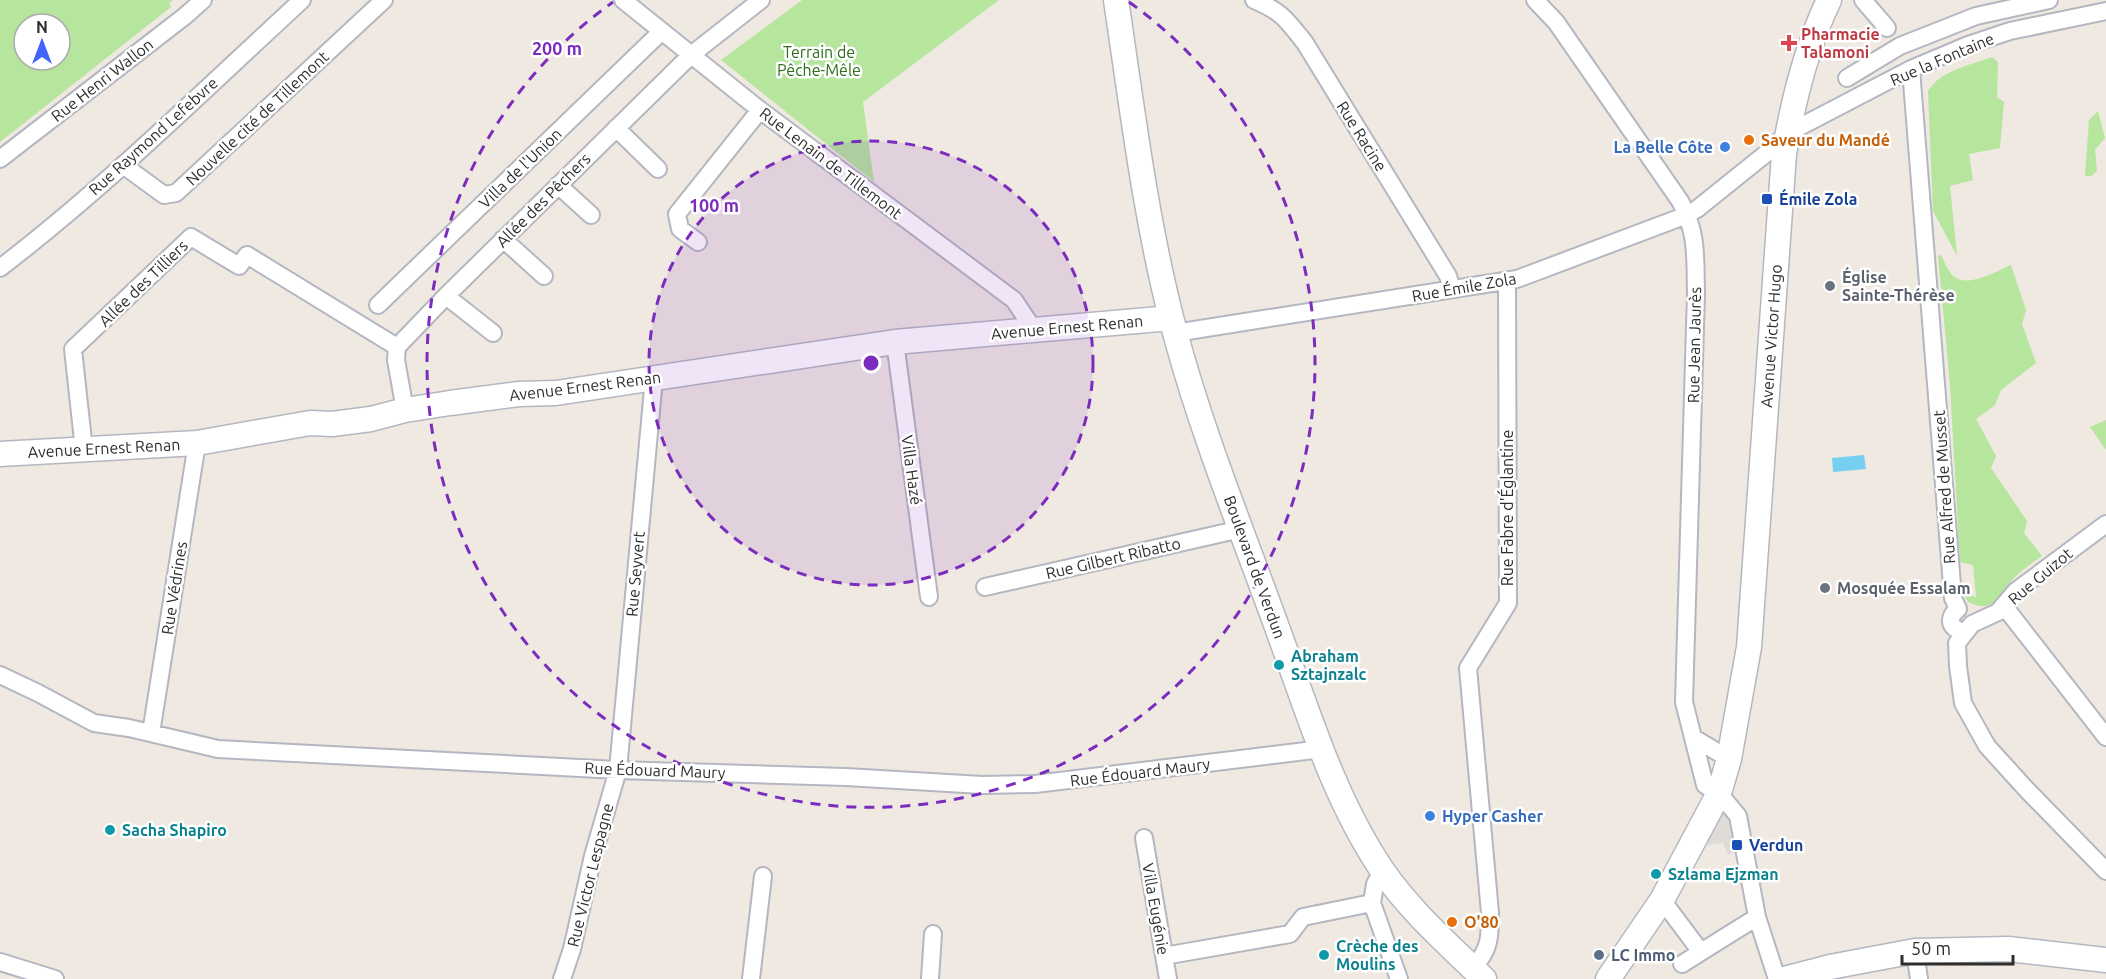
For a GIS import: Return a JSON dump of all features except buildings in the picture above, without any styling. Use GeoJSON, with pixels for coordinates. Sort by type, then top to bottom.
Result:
{"type":"FeatureCollection","features":[{"type":"Feature","properties":{"kind":"street","name":"Rue Henri Wallon"},"geometry":{"type":"LineString","coordinates":[[0,159],[203,0]]}},
{"type":"Feature","properties":{"kind":"street","name":"Rue Raymond Lefebvre"},"geometry":{"type":"LineString","coordinates":[[0,268],[38,239],[123,165],[302,0]]}},
{"type":"Feature","properties":{"kind":"street","name":"Nouvelle cité de Tillemont"},"geometry":{"type":"LineString","coordinates":[[123,165],[164,195],[176,193],[384,0]]}},
{"type":"Feature","properties":{"kind":"street","name":"Rue Lenain de Tillemont"},"geometry":{"type":"LineString","coordinates":[[623,0],[760,110],[1014,300],[1034,330]]}},
{"type":"Feature","properties":{"kind":"street","name":"Allée des Pêchers"},"geometry":{"type":"LineString","coordinates":[[398,347],[503,239],[691,55],[761,0]]}},
{"type":"Feature","properties":{"kind":"street","name":"Boulevard de Verdun"},"geometry":{"type":"LineString","coordinates":[[1116,0],[1155,247],[1173,326],[1203,422],[1322,749],[1343,803],[1383,870],[1425,921],[1479,974]]}},
{"type":"Feature","properties":{"kind":"street","name":"Rue Racine"},"geometry":{"type":"LineString","coordinates":[[1254,0],[1273,8],[1286,18],[1305,43],[1448,276],[1452,289]]}},
{"type":"Feature","properties":{"kind":"street","name":"Rue Jean Jaurès"},"geometry":{"type":"LineString","coordinates":[[1535,0],[1556,22],[1687,214],[1694,236],[1696,293],[1684,702],[1712,789]]}},
{"type":"Feature","properties":{"kind":"street","name":"Avenue Victor Hugo"},"geometry":{"type":"LineString","coordinates":[[1608,979],[1662,900],[1681,865],[1712,789],[1743,679],[1749,647],[1755,574],[1780,192],[1788,133],[1799,85],[1816,28],[1829,0]]}},
{"type":"Feature","properties":{"kind":"street"},"geometry":{"type":"LineString","coordinates":[[1863,0],[1887,28]]}},
{"type":"Feature","properties":{"kind":"street","name":"Rue la Fontaine"},"geometry":{"type":"LineString","coordinates":[[1847,78],[1900,46],[1976,16],[2049,0]]}},
{"type":"Feature","properties":{"kind":"street","name":"Rue la Fontaine"},"geometry":{"type":"LineString","coordinates":[[1788,133],[1911,69],[1968,45],[2010,31],[2106,11]]}},
{"type":"Feature","properties":{"kind":"street","name":"Villa de l'Union"},"geometry":{"type":"LineString","coordinates":[[378,305],[662,31]]}},
{"type":"Feature","properties":{"kind":"street","name":"Rue Alfred de Musset"},"geometry":{"type":"LineString","coordinates":[[1911,69],[1952,588],[1958,609],[1952,614],[1950,620],[1952,627],[1958,631],[1969,627]]}},
{"type":"Feature","properties":{"kind":"street"},"geometry":{"type":"LineString","coordinates":[[698,242],[680,229],[677,214],[760,110]]}},
{"type":"Feature","properties":{"kind":"street"},"geometry":{"type":"LineString","coordinates":[[616,128],[658,169]]}},
{"type":"Feature","properties":{"kind":"street","name":"Rue Émile Zola"},"geometry":{"type":"LineString","coordinates":[[1173,326],[1507,282],[1697,209],[1788,133]]}},
{"type":"Feature","properties":{"kind":"street"},"geometry":{"type":"LineString","coordinates":[[558,185],[591,215]]}},
{"type":"Feature","properties":{"kind":"street","name":"Allée des Tilliers"},"geometry":{"type":"LineString","coordinates":[[84,450],[73,349],[191,237],[239,266],[247,255],[398,347]]}},
{"type":"Feature","properties":{"kind":"street"},"geometry":{"type":"LineString","coordinates":[[503,239],[544,276]]}},
{"type":"Feature","properties":{"kind":"street","name":"Rue Fabre d'Églantine"},"geometry":{"type":"LineString","coordinates":[[1479,974],[1490,940],[1490,913],[1468,668],[1508,603],[1507,282]]}},
{"type":"Feature","properties":{"kind":"street"},"geometry":{"type":"LineString","coordinates":[[446,296],[493,333]]}},
{"type":"Feature","properties":{"kind":"street","name":"Avenue Ernest Renan"},"geometry":{"type":"LineString","coordinates":[[0,454],[197,443],[301,424],[332,424],[371,419],[405,410],[519,394],[556,393],[895,342],[1034,330],[1173,326]]}},
{"type":"Feature","properties":{"kind":"street","name":"Villa Hazé"},"geometry":{"type":"LineString","coordinates":[[895,342],[929,597]]}},
{"type":"Feature","properties":{"kind":"street"},"geometry":{"type":"LineString","coordinates":[[398,347],[396,360],[405,410]]}},
{"type":"Feature","properties":{"kind":"street","name":"Rue Seyvert"},"geometry":{"type":"LineString","coordinates":[[618,770],[654,378]]}},
{"type":"Feature","properties":{"kind":"street","name":"Rue Védrines"},"geometry":{"type":"LineString","coordinates":[[151,733],[197,443]]}},
{"type":"Feature","properties":{"kind":"street","name":"Rue Guizot"},"geometry":{"type":"LineString","coordinates":[[1969,627],[1998,612],[2016,591],[2106,524]]}},
{"type":"Feature","properties":{"kind":"street","name":"Rue Gilbert Ribatto"},"geometry":{"type":"LineString","coordinates":[[985,587],[1241,529]]}},
{"type":"Feature","properties":{"kind":"street"},"geometry":{"type":"LineString","coordinates":[[2004,606],[2106,737]]}},
{"type":"Feature","properties":{"kind":"street"},"geometry":{"type":"LineString","coordinates":[[1969,627],[1957,643],[1963,703],[1987,746],[2106,871]]}},
{"type":"Feature","properties":{"kind":"street","name":"Rue Édouard Maury"},"geometry":{"type":"LineString","coordinates":[[0,675],[94,723],[218,748],[618,770],[835,776],[982,785],[1020,785],[1322,749]]}},
{"type":"Feature","properties":{"kind":"street"},"geometry":{"type":"LineString","coordinates":[[1694,738],[1723,755]]}},
{"type":"Feature","properties":{"kind":"street","name":"Rue Victor Lespagne"},"geometry":{"type":"LineString","coordinates":[[562,979],[572,949],[593,856],[618,770]]}},
{"type":"Feature","properties":{"kind":"street"},"geometry":{"type":"LineString","coordinates":[[1712,789],[1738,816],[1757,917],[1777,979]]}},
{"type":"Feature","properties":{"kind":"street","name":"Villa Eugénie"},"geometry":{"type":"LineString","coordinates":[[1144,838],[1168,979]]}},
{"type":"Feature","properties":{"kind":"street"},"geometry":{"type":"LineString","coordinates":[[1383,870],[1375,884],[1372,903],[1399,979]]}},
{"type":"Feature","properties":{"kind":"street"},"geometry":{"type":"LineString","coordinates":[[751,979],[763,876]]}},
{"type":"Feature","properties":{"kind":"street"},"geometry":{"type":"LineString","coordinates":[[1662,900],[1701,952]]}},
{"type":"Feature","properties":{"kind":"street","name":"Villa Eugénie"},"geometry":{"type":"LineString","coordinates":[[1164,956],[1290,934],[1303,917],[1372,903]]}},
{"type":"Feature","properties":{"kind":"street"},"geometry":{"type":"LineString","coordinates":[[1682,964],[1757,917]]}},
{"type":"Feature","properties":{"kind":"street"},"geometry":{"type":"LineString","coordinates":[[930,979],[933,934]]}},
{"type":"Feature","properties":{"kind":"street"},"geometry":{"type":"LineString","coordinates":[[1784,979],[1916,951],[2008,950],[2106,960]]}},
{"type":"Feature","properties":{"kind":"street"},"geometry":{"type":"LineString","coordinates":[[1916,951],[1918,979]]}},
{"type":"Feature","properties":{"kind":"street"},"geometry":{"type":"LineString","coordinates":[[0,962],[55,979]]}},
{"type":"Feature","properties":{"kind":"green space"},"geometry":{"type":"Polygon","coordinates":[[[0,0],[173,0],[169,3],[171,7],[0,142],[0,0]]]}},
{"type":"Feature","properties":{"kind":"green space","name":"Terrain de Pêche-Mêle"},"geometry":{"type":"Polygon","coordinates":[[[802,0],[999,0],[863,102],[874,182],[721,60],[802,0]]]}},
{"type":"Feature","properties":{"kind":"green space"},"geometry":{"type":"Polygon","coordinates":[[[1992,57],[1998,62],[1997,97],[2004,102],[2000,148],[1969,154],[1973,180],[1950,186],[1957,256],[1933,211],[1928,91],[1940,78],[1992,57]]]}},
{"type":"Feature","properties":{"kind":"green space"},"geometry":{"type":"Polygon","coordinates":[[[2098,111],[2105,138],[2095,150],[2097,171],[2091,176],[2085,176],[2089,120],[2098,111]]]}},
{"type":"Feature","properties":{"kind":"green space"},"geometry":{"type":"Polygon","coordinates":[[[1941,255],[1953,276],[1966,281],[1982,278],[2011,265],[2026,310],[2022,324],[2036,363],[2001,390],[1995,405],[1976,419],[1996,456],[1991,468],[2027,521],[2024,533],[2042,556],[2016,576],[1997,600],[1985,606],[1968,602],[1962,592],[1976,597],[1973,565],[1960,562],[1950,385],[1938,256],[1941,255]]]}},
{"type":"Feature","properties":{"kind":"green space"},"geometry":{"type":"Polygon","coordinates":[[[2106,420],[2106,450],[2090,427],[2106,420]]]}},
{"type":"Feature","properties":{"kind":"shaded area"},"geometry":{"type":"Polygon","coordinates":[[[1720,812],[1730,815],[1740,850],[1728,855],[1723,843],[1707,845],[1701,842],[1720,812]]]}},
{"type":"Feature","properties":{"kind":"water"},"geometry":{"type":"Polygon","coordinates":[[[1864,455],[1866,469],[1833,472],[1832,458],[1864,455]]]}},
{"type":"Feature","properties":{"kind":"place","name":"Pharmacie Talamoni"},"geometry":{"type":"Point","coordinates":[1789,43]}},
{"type":"Feature","properties":{"kind":"place","name":"Saveur du Mandé"},"geometry":{"type":"Point","coordinates":[1749,140]}},
{"type":"Feature","properties":{"kind":"place","name":"La Belle Côte"},"geometry":{"type":"Point","coordinates":[1725,147]}},
{"type":"Feature","properties":{"kind":"place","name":"Émile Zola"},"geometry":{"type":"Point","coordinates":[1767,199]}},
{"type":"Feature","properties":{"kind":"place","name":"Église Sainte-Thérèse"},"geometry":{"type":"Point","coordinates":[1830,286]}},
{"type":"Feature","properties":{"kind":"place","name":"Mosquée Essalam"},"geometry":{"type":"Point","coordinates":[1825,588]}},
{"type":"Feature","properties":{"kind":"place","name":"Abraham Sztajnzalc"},"geometry":{"type":"Point","coordinates":[1279,665]}},
{"type":"Feature","properties":{"kind":"place","name":"Hyper Casher"},"geometry":{"type":"Point","coordinates":[1430,816]}},
{"type":"Feature","properties":{"kind":"place","name":"Sacha Shapiro"},"geometry":{"type":"Point","coordinates":[110,830]}},
{"type":"Feature","properties":{"kind":"place","name":"Verdun"},"geometry":{"type":"Point","coordinates":[1737,845]}},
{"type":"Feature","properties":{"kind":"place","name":"Szlama Ejzman"},"geometry":{"type":"Point","coordinates":[1656,874]}},
{"type":"Feature","properties":{"kind":"place","name":"O'80"},"geometry":{"type":"Point","coordinates":[1452,922]}},
{"type":"Feature","properties":{"kind":"place","name":"Crèche des Moulins"},"geometry":{"type":"Point","coordinates":[1324,955]}},
{"type":"Feature","properties":{"kind":"place","name":"LC Immo"},"geometry":{"type":"Point","coordinates":[1599,955]}}]}
